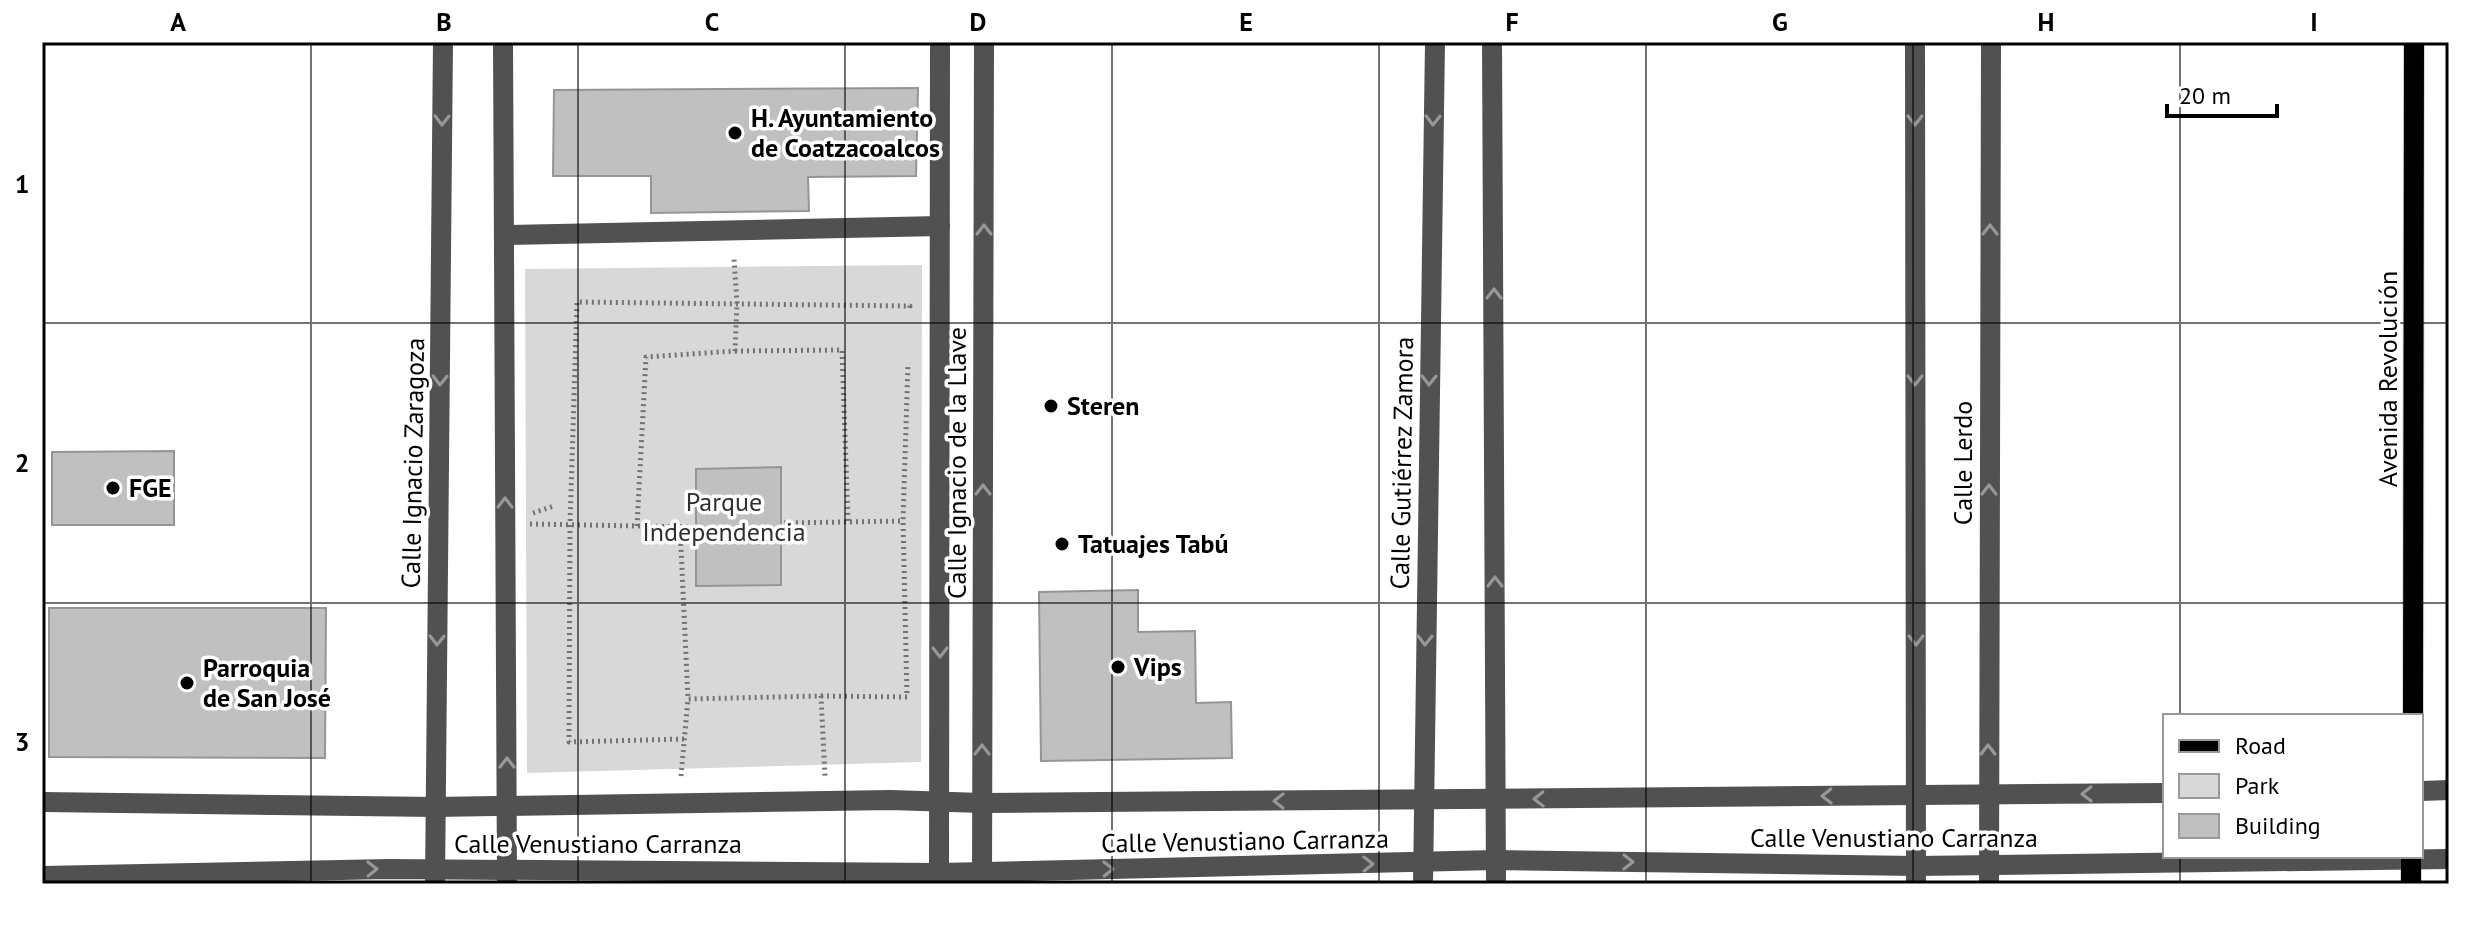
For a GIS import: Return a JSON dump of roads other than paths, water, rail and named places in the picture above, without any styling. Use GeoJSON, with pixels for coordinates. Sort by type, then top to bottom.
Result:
{"type":"FeatureCollection","features":[{"type":"Feature","properties":{"kind":"main road","name":"Avenida Revolución"},"geometry":{"type":"LineString","coordinates":[[2413,714],[2414,42]]}},
{"type":"Feature","properties":{"kind":"main road"},"geometry":{"type":"LineString","coordinates":[[2411,858],[2411,884]]}},
{"type":"Feature","properties":{"kind":"street","name":"Calle Ignacio Zaragoza"},"geometry":{"type":"LineString","coordinates":[[435,877],[443,42]]}},
{"type":"Feature","properties":{"kind":"street"},"geometry":{"type":"LineString","coordinates":[[503,42],[507,877]]}},
{"type":"Feature","properties":{"kind":"street","name":"Calle Ignacio de la Llave"},"geometry":{"type":"LineString","coordinates":[[939,878],[940,42]]}},
{"type":"Feature","properties":{"kind":"street","name":"Calle Ignacio de la Llave"},"geometry":{"type":"LineString","coordinates":[[982,878],[984,42]]}},
{"type":"Feature","properties":{"kind":"street","name":"Calle Gutiérrez Zamora"},"geometry":{"type":"LineString","coordinates":[[1423,884],[1435,42]]}},
{"type":"Feature","properties":{"kind":"street"},"geometry":{"type":"LineString","coordinates":[[1492,42],[1496,884]]}},
{"type":"Feature","properties":{"kind":"street","name":"Calle Lerdo"},"geometry":{"type":"LineString","coordinates":[[1915,42],[1916,875]]}},
{"type":"Feature","properties":{"kind":"street","name":"Calle Lerdo"},"geometry":{"type":"LineString","coordinates":[[1989,875],[1991,42]]}},
{"type":"Feature","properties":{"kind":"street"},"geometry":{"type":"LineString","coordinates":[[504,235],[940,226]]}},
{"type":"Feature","properties":{"kind":"street"},"geometry":{"type":"LineString","coordinates":[[2423,791],[2449,790]]}},
{"type":"Feature","properties":{"kind":"street","name":"Calle Venustiano Carranza"},"geometry":{"type":"LineString","coordinates":[[42,802],[507,807],[827,801],[1497,800],[2163,793]]}},
{"type":"Feature","properties":{"kind":"street","name":"Calle Venustiano Carranza"},"geometry":{"type":"LineString","coordinates":[[42,876],[982,878],[1496,860],[1989,875],[2449,859]]}},
{"type":"Feature","properties":{"kind":"place","name":"H. Ayuntamiento de Coatzacoalcos"},"geometry":{"type":"Point","coordinates":[735,133]}},
{"type":"Feature","properties":{"kind":"place","name":"Steren"},"geometry":{"type":"Point","coordinates":[1051,406]}},
{"type":"Feature","properties":{"kind":"place","name":"FGE"},"geometry":{"type":"Point","coordinates":[113,488]}},
{"type":"Feature","properties":{"kind":"place","name":"Tatuajes Tabú"},"geometry":{"type":"Point","coordinates":[1062,544]}},
{"type":"Feature","properties":{"kind":"place","name":"Vips"},"geometry":{"type":"Point","coordinates":[1118,667]}},
{"type":"Feature","properties":{"kind":"place","name":"Parroquia de San José"},"geometry":{"type":"Point","coordinates":[187,683]}},
{"type":"Feature","properties":{"kind":"park label","name":"Parque Independencia"},"geometry":{"type":"Point","coordinates":[724,517]}}]}
